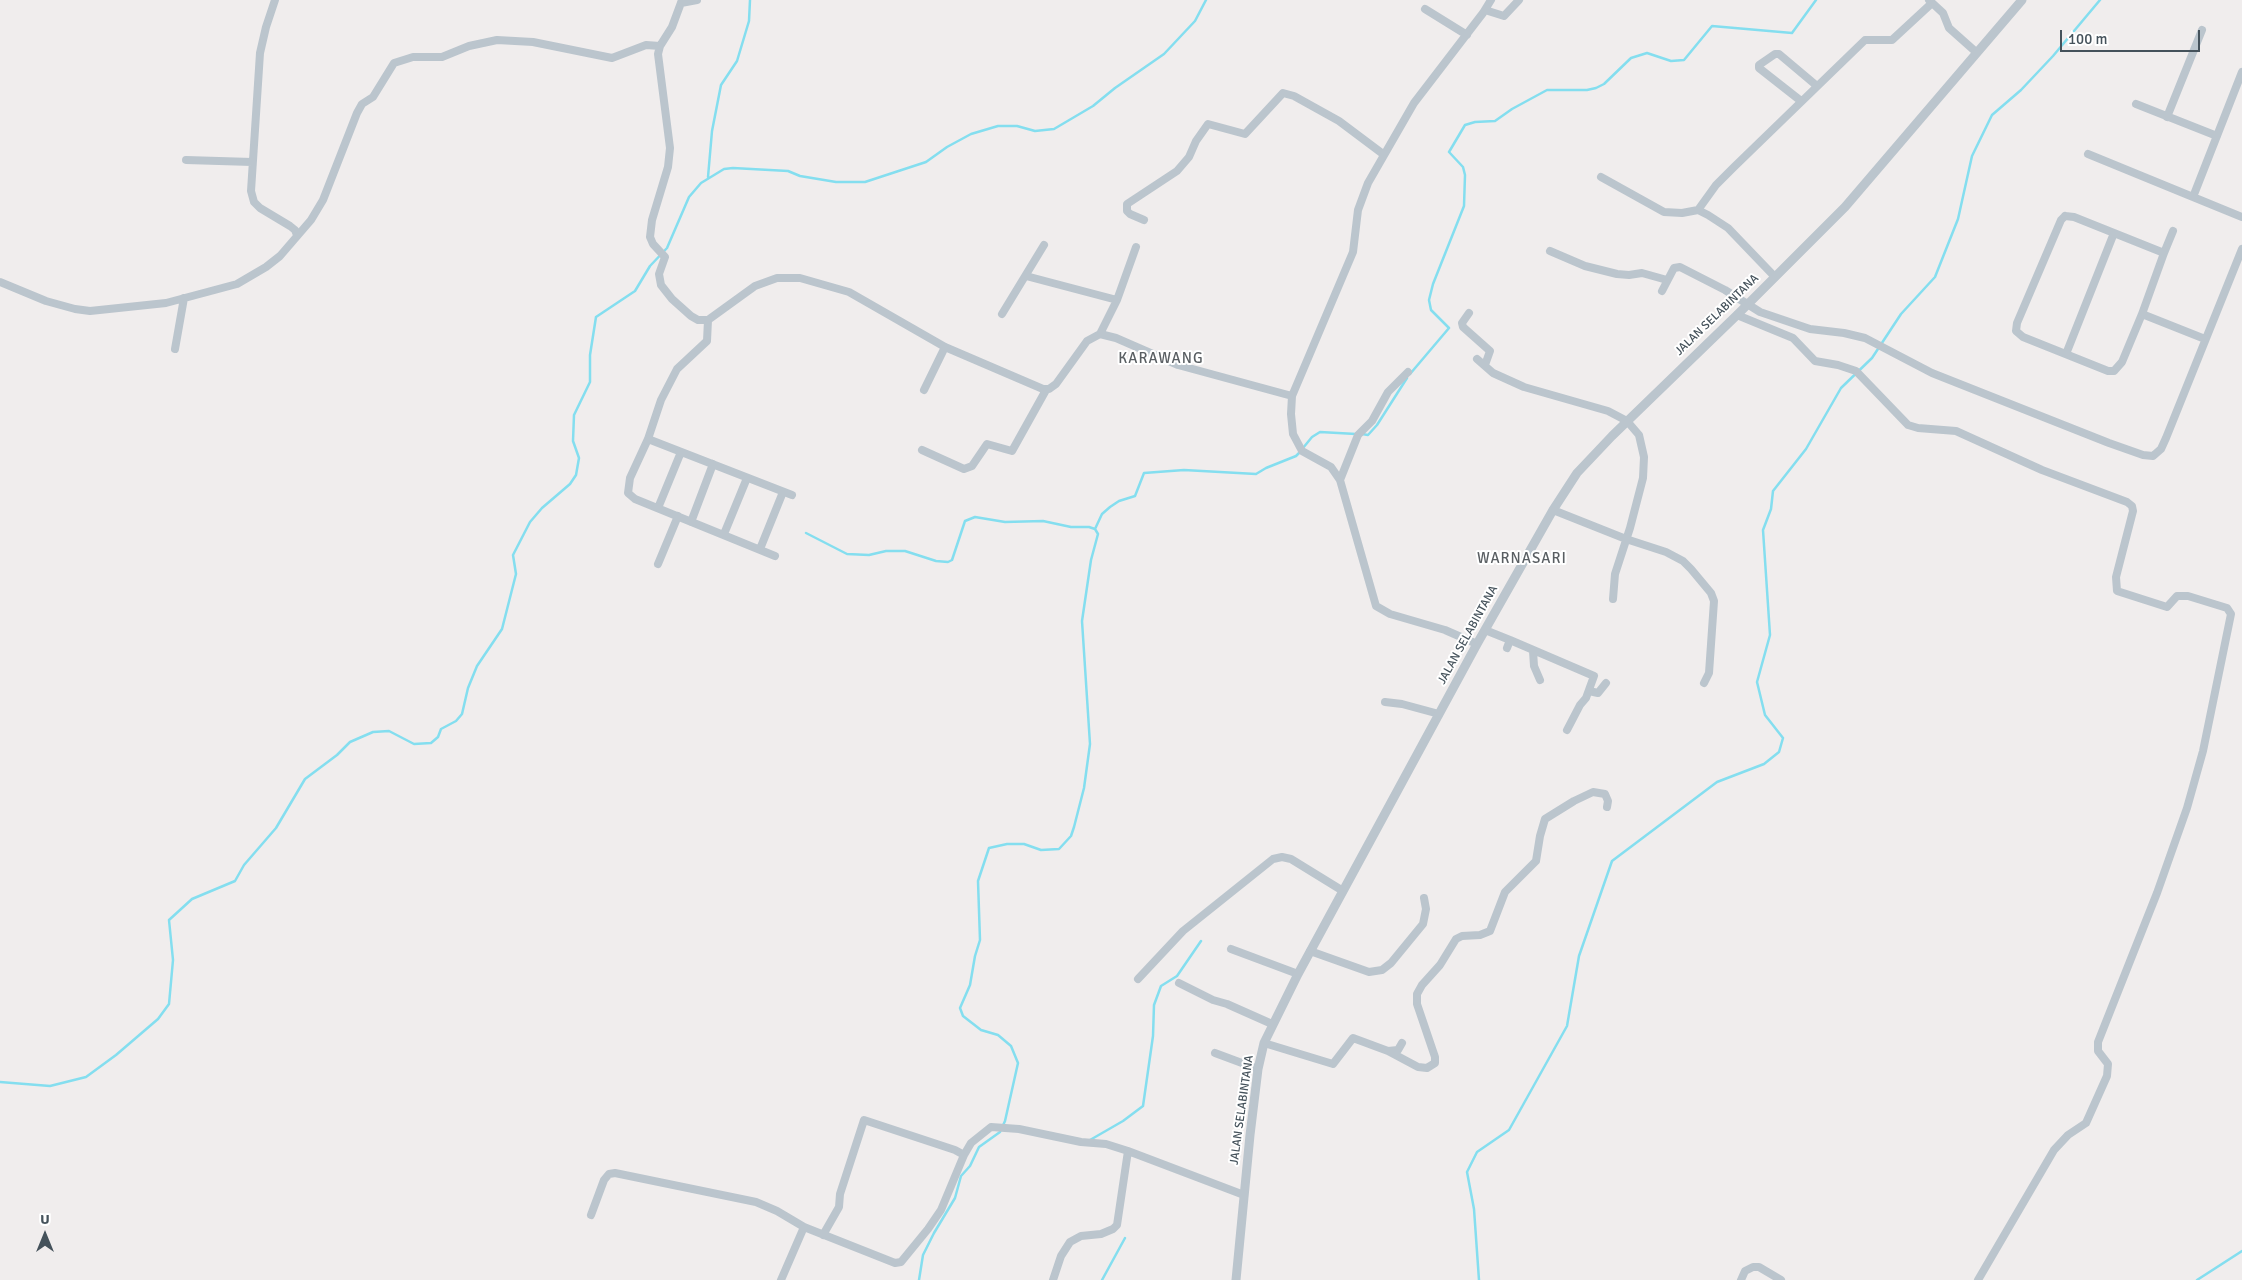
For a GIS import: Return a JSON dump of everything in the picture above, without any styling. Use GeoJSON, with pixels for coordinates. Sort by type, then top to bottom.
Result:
{"type":"FeatureCollection","features":[{"type":"Feature","properties":{"kind":"street"},"geometry":{"type":"LineString","coordinates":[[275,0],[260,53],[250,191],[254,202],[260,208],[293,228],[297,236]]}},
{"type":"Feature","properties":{"kind":"street"},"geometry":{"type":"LineString","coordinates":[[698,0],[681,2],[672,27],[660,46],[658,58],[667,115],[670,154],[652,220],[650,236],[653,244],[665,257],[659,278],[661,285],[672,299],[691,316],[698,320],[708,320],[754,286],[777,278],[800,278],[862,298],[945,347],[1046,390]]}},
{"type":"Feature","properties":{"kind":"street"},"geometry":{"type":"LineString","coordinates":[[1477,644],[1445,630],[1390,614],[1376,606],[1340,480],[1331,467],[1306,454],[1295,441],[1291,424],[1292,396],[1353,252],[1360,202],[1383,154],[1414,103],[1467,35],[1490,0]]}},
{"type":"Feature","properties":{"kind":"street"},"geometry":{"type":"LineString","coordinates":[[1485,10],[1504,16],[1519,0]]}},
{"type":"Feature","properties":{"kind":"street","name":"JALAN SELABINTANA"},"geometry":{"type":"LineString","coordinates":[[1236,1280],[1258,1069],[1264,1043],[1310,951],[1477,644],[1553,510],[1583,466],[1845,207],[2022,0]]}},
{"type":"Feature","properties":{"kind":"street"},"geometry":{"type":"LineString","coordinates":[[1698,210],[1716,185],[1865,40],[1892,40],[1931,1],[1942,13],[1949,28],[1976,52]]}},
{"type":"Feature","properties":{"kind":"street"},"geometry":{"type":"LineString","coordinates":[[1424,10],[1467,35]]}},
{"type":"Feature","properties":{"kind":"street"},"geometry":{"type":"LineString","coordinates":[[2167,117],[2202,30]]}},
{"type":"Feature","properties":{"kind":"street"},"geometry":{"type":"LineString","coordinates":[[0,282],[46,300],[84,311],[166,303],[230,286],[249,277],[280,256],[311,220],[323,200],[357,113],[362,104],[373,97],[394,63],[413,57],[442,57],[470,46],[497,40],[533,42],[612,58],[646,45],[660,46]]}},
{"type":"Feature","properties":{"kind":"street"},"geometry":{"type":"LineString","coordinates":[[1802,101],[1759,68],[1759,65],[1775,54],[1778,54],[1817,86]]}},
{"type":"Feature","properties":{"kind":"street"},"geometry":{"type":"LineString","coordinates":[[2193,197],[2242,72]]}},
{"type":"Feature","properties":{"kind":"street"},"geometry":{"type":"LineString","coordinates":[[1144,220],[1130,214],[1127,211],[1127,204],[1177,171],[1184,164],[1196,141],[1208,124],[1245,134],[1283,93],[1294,96],[1339,121],[1383,154]]}},
{"type":"Feature","properties":{"kind":"street"},"geometry":{"type":"LineString","coordinates":[[2136,104],[2217,136]]}},
{"type":"Feature","properties":{"kind":"street"},"geometry":{"type":"LineString","coordinates":[[2088,154],[2242,217]]}},
{"type":"Feature","properties":{"kind":"street"},"geometry":{"type":"LineString","coordinates":[[186,160],[252,162]]}},
{"type":"Feature","properties":{"kind":"street"},"geometry":{"type":"LineString","coordinates":[[1601,176],[1664,212],[1682,213],[1698,210],[1728,228],[1774,277]]}},
{"type":"Feature","properties":{"kind":"street"},"geometry":{"type":"LineString","coordinates":[[2164,253],[2074,217],[2067,216],[2063,218],[2016,323],[2016,331],[2020,335],[2066,354],[2108,371],[2114,371],[2122,362],[2173,231]]}},
{"type":"Feature","properties":{"kind":"street"},"geometry":{"type":"LineString","coordinates":[[2066,354],[2114,233]]}},
{"type":"Feature","properties":{"kind":"street"},"geometry":{"type":"LineString","coordinates":[[1002,314],[1044,244]]}},
{"type":"Feature","properties":{"kind":"street"},"geometry":{"type":"LineString","coordinates":[[922,450],[964,468],[972,466],[988,444],[1012,451],[1046,390],[1058,382],[1087,340],[1100,334],[1117,300],[1136,247]]}},
{"type":"Feature","properties":{"kind":"street"},"geometry":{"type":"LineString","coordinates":[[1662,291],[1675,266],[1680,267],[1726,290],[1747,305],[1810,329],[1844,333],[1864,338],[1932,373],[2109,443],[2148,456],[2157,454],[2161,449],[2242,249]]}},
{"type":"Feature","properties":{"kind":"street"},"geometry":{"type":"LineString","coordinates":[[1550,251],[1585,266],[1617,274],[1642,273],[1667,280]]}},
{"type":"Feature","properties":{"kind":"street"},"geometry":{"type":"LineString","coordinates":[[1026,276],[1117,300]]}},
{"type":"Feature","properties":{"kind":"street"},"geometry":{"type":"LineString","coordinates":[[174,350],[184,298]]}},
{"type":"Feature","properties":{"kind":"street"},"geometry":{"type":"LineString","coordinates":[[1469,313],[1463,327],[1490,352],[1486,365]]}},
{"type":"Feature","properties":{"kind":"street"},"geometry":{"type":"LineString","coordinates":[[2142,314],[2205,339]]}},
{"type":"Feature","properties":{"kind":"street"},"geometry":{"type":"LineString","coordinates":[[1737,315],[1794,338],[1815,361],[1843,366],[1856,371],[1908,425],[1918,428],[1956,431],[2042,470],[2127,502],[2132,506],[2133,511],[2116,577],[2117,591],[2165,607],[2170,606],[2177,596],[2188,596],[2227,608],[2230,614],[2206,736],[2187,808],[2157,893],[2098,1042],[2098,1051],[2108,1064],[2107,1076],[2086,1123],[2068,1135],[2054,1150],[1978,1280]]}},
{"type":"Feature","properties":{"kind":"street"},"geometry":{"type":"LineString","coordinates":[[708,320],[708,338],[702,347],[684,362],[671,379],[648,439],[630,478],[628,493],[635,499],[775,556]]}},
{"type":"Feature","properties":{"kind":"street"},"geometry":{"type":"LineString","coordinates":[[1100,334],[1116,338],[1178,365],[1292,396]]}},
{"type":"Feature","properties":{"kind":"street"},"geometry":{"type":"LineString","coordinates":[[924,390],[945,347]]}},
{"type":"Feature","properties":{"kind":"street"},"geometry":{"type":"LineString","coordinates":[[1477,359],[1494,373],[1524,387],[1599,408],[1627,421],[1636,430],[1641,441],[1644,466],[1630,528],[1615,574],[1613,599]]}},
{"type":"Feature","properties":{"kind":"street"},"geometry":{"type":"LineString","coordinates":[[1340,480],[1358,435],[1372,421],[1388,392],[1408,372]]}},
{"type":"Feature","properties":{"kind":"street"},"geometry":{"type":"LineString","coordinates":[[648,439],[792,495]]}},
{"type":"Feature","properties":{"kind":"street"},"geometry":{"type":"LineString","coordinates":[[658,508],[681,452]]}},
{"type":"Feature","properties":{"kind":"street"},"geometry":{"type":"LineString","coordinates":[[691,522],[713,464]]}},
{"type":"Feature","properties":{"kind":"street"},"geometry":{"type":"LineString","coordinates":[[724,534],[747,478]]}},
{"type":"Feature","properties":{"kind":"street"},"geometry":{"type":"LineString","coordinates":[[760,549],[783,492]]}},
{"type":"Feature","properties":{"kind":"street"},"geometry":{"type":"LineString","coordinates":[[1553,510],[1675,556],[1691,569],[1711,593],[1714,601],[1708,673],[1704,683]]}},
{"type":"Feature","properties":{"kind":"street"},"geometry":{"type":"LineString","coordinates":[[658,564],[678,516]]}},
{"type":"Feature","properties":{"kind":"street"},"geometry":{"type":"LineString","coordinates":[[1485,630],[1594,676],[1589,691],[1568,730]]}},
{"type":"Feature","properties":{"kind":"street"},"geometry":{"type":"LineString","coordinates":[[1507,648],[1510,640]]}},
{"type":"Feature","properties":{"kind":"street"},"geometry":{"type":"LineString","coordinates":[[1533,651],[1534,666],[1540,680]]}},
{"type":"Feature","properties":{"kind":"street"},"geometry":{"type":"LineString","coordinates":[[1589,691],[1597,693],[1606,684]]}},
{"type":"Feature","properties":{"kind":"street"},"geometry":{"type":"LineString","coordinates":[[1385,702],[1402,704],[1439,714]]}},
{"type":"Feature","properties":{"kind":"street"},"geometry":{"type":"LineString","coordinates":[[1264,1043],[1333,1064],[1353,1038],[1388,1051],[1418,1067],[1427,1068],[1435,1063],[1435,1057],[1417,1004],[1417,994],[1422,985],[1440,965],[1456,939],[1462,936],[1480,935],[1490,931],[1508,888],[1536,861],[1545,819],[1574,800],[1593,792],[1605,794],[1608,801],[1607,807]]}},
{"type":"Feature","properties":{"kind":"street"},"geometry":{"type":"LineString","coordinates":[[1138,979],[1183,931],[1273,859],[1282,856],[1291,859],[1343,891]]}},
{"type":"Feature","properties":{"kind":"street"},"geometry":{"type":"LineString","coordinates":[[1310,951],[1369,972],[1382,970],[1391,963],[1423,924],[1426,909],[1424,898]]}},
{"type":"Feature","properties":{"kind":"street"},"geometry":{"type":"LineString","coordinates":[[1231,949],[1298,974]]}},
{"type":"Feature","properties":{"kind":"street"},"geometry":{"type":"LineString","coordinates":[[1179,983],[1213,1000],[1227,1004],[1272,1024]]}},
{"type":"Feature","properties":{"kind":"street"},"geometry":{"type":"LineString","coordinates":[[1388,1051],[1398,1050],[1402,1043]]}},
{"type":"Feature","properties":{"kind":"street"},"geometry":{"type":"LineString","coordinates":[[1215,1053],[1258,1069]]}},
{"type":"Feature","properties":{"kind":"street"},"geometry":{"type":"LineString","coordinates":[[824,1235],[839,1206],[840,1194],[864,1120],[955,1150],[964,1155]]}},
{"type":"Feature","properties":{"kind":"street"},"geometry":{"type":"LineString","coordinates":[[591,1215],[604,1180],[609,1174],[615,1173],[756,1202],[777,1211],[804,1227],[895,1263],[901,1262],[941,1210],[964,1155],[972,1142],[991,1127],[1001,1126],[1054,1135],[1081,1142],[1106,1144],[1244,1195]]}},
{"type":"Feature","properties":{"kind":"street"},"geometry":{"type":"LineString","coordinates":[[1053,1280],[1060,1256],[1070,1242],[1081,1236],[1101,1234],[1113,1229],[1117,1225],[1120,1214],[1123,1172],[1128,1151]]}},
{"type":"Feature","properties":{"kind":"street"},"geometry":{"type":"LineString","coordinates":[[780,1280],[804,1227]]}},
{"type":"Feature","properties":{"kind":"street"},"geometry":{"type":"LineString","coordinates":[[1741,1280],[1745,1271],[1753,1266],[1759,1267],[1781,1280]]}},
{"type":"Feature","properties":{"kind":"waterway"},"geometry":{"type":"LineString","coordinates":[[708,177],[712,131],[721,85],[737,61],[749,21],[750,0]]}},
{"type":"Feature","properties":{"kind":"waterway"},"geometry":{"type":"LineString","coordinates":[[0,1082],[50,1086],[86,1077],[116,1055],[158,1019],[169,1004],[173,960],[169,920],[192,899],[235,881],[244,865],[276,828],[305,779],[337,755],[350,742],[373,732],[389,731],[414,744],[431,743],[438,737],[441,729],[456,721],[462,714],[468,688],[477,666],[502,629],[516,574],[513,555],[530,522],[542,508],[570,484],[576,475],[579,458],[573,441],[574,415],[590,382],[590,355],[596,317],[635,291],[650,266],[667,248],[689,197],[701,183],[724,169],[733,168],[788,171],[800,176],[836,182],[865,182],[926,162],[947,147],[971,134],[998,126],[1017,126],[1035,131],[1054,129],[1093,106],[1115,88],[1164,54],[1195,21],[1206,0]]}},
{"type":"Feature","properties":{"kind":"waterway"},"geometry":{"type":"LineString","coordinates":[[1410,374],[1449,328],[1431,310],[1429,300],[1433,284],[1464,206],[1465,175],[1463,167],[1449,152],[1465,125],[1475,122],[1495,121],[1512,109],[1547,90],[1587,90],[1596,88],[1604,84],[1631,58],[1647,53],[1671,61],[1684,60],[1712,26],[1792,33],[1816,0]]}},
{"type":"Feature","properties":{"kind":"waterway"},"geometry":{"type":"LineString","coordinates":[[1479,1280],[1474,1209],[1467,1172],[1477,1152],[1509,1130],[1567,1026],[1579,956],[1612,861],[1717,782],[1764,764],[1779,752],[1783,738],[1765,715],[1757,682],[1770,635],[1763,530],[1771,509],[1773,491],[1806,449],[1841,388],[1872,358],[1901,314],[1935,277],[1958,219],[1972,156],[1992,115],[2021,90],[2053,56],[2100,0]]}},
{"type":"Feature","properties":{"kind":"waterway"},"geometry":{"type":"LineString","coordinates":[[1362,434],[1368,435],[1377,425],[1407,378]]}},
{"type":"Feature","properties":{"kind":"waterway"},"geometry":{"type":"LineString","coordinates":[[1303,448],[1312,437],[1320,432],[1356,434]]}},
{"type":"Feature","properties":{"kind":"waterway"},"geometry":{"type":"LineString","coordinates":[[1095,529],[1102,514],[1110,507],[1119,501],[1135,496],[1144,473],[1184,470],[1256,474],[1296,456],[1300,452]]}},
{"type":"Feature","properties":{"kind":"waterway"},"geometry":{"type":"LineString","coordinates":[[806,533],[847,554],[869,555],[886,551],[905,551],[936,561],[948,562],[952,560],[965,521],[975,517],[1005,522],[1043,521],[1071,527],[1089,527],[1095,529],[1098,534],[1091,560],[1082,621],[1090,744],[1084,788],[1071,836],[1059,849],[1041,850],[1024,844],[1007,844],[989,848],[978,881],[980,940],[970,985],[960,1008],[963,1016],[981,1030],[998,1035],[1011,1046],[1018,1063],[1005,1121],[1000,1132],[979,1147],[970,1166],[961,1176],[955,1198],[923,1255],[919,1280]]}},
{"type":"Feature","properties":{"kind":"waterway"},"geometry":{"type":"LineString","coordinates":[[1090,1140],[1123,1121],[1143,1106],[1153,1036],[1154,1005],[1161,986],[1177,976],[1201,941]]}},
{"type":"Feature","properties":{"kind":"waterway"},"geometry":{"type":"LineString","coordinates":[[1102,1280],[1125,1238]]}},
{"type":"Feature","properties":{"kind":"waterway"},"geometry":{"type":"LineString","coordinates":[[2197,1280],[2242,1251]]}},
{"type":"Feature","properties":{"kind":"district","name":"KARAWANG"},"geometry":{"type":"Point","coordinates":[1161,359]}},
{"type":"Feature","properties":{"kind":"district","name":"WARNASARI"},"geometry":{"type":"Point","coordinates":[1522,559]}}]}
